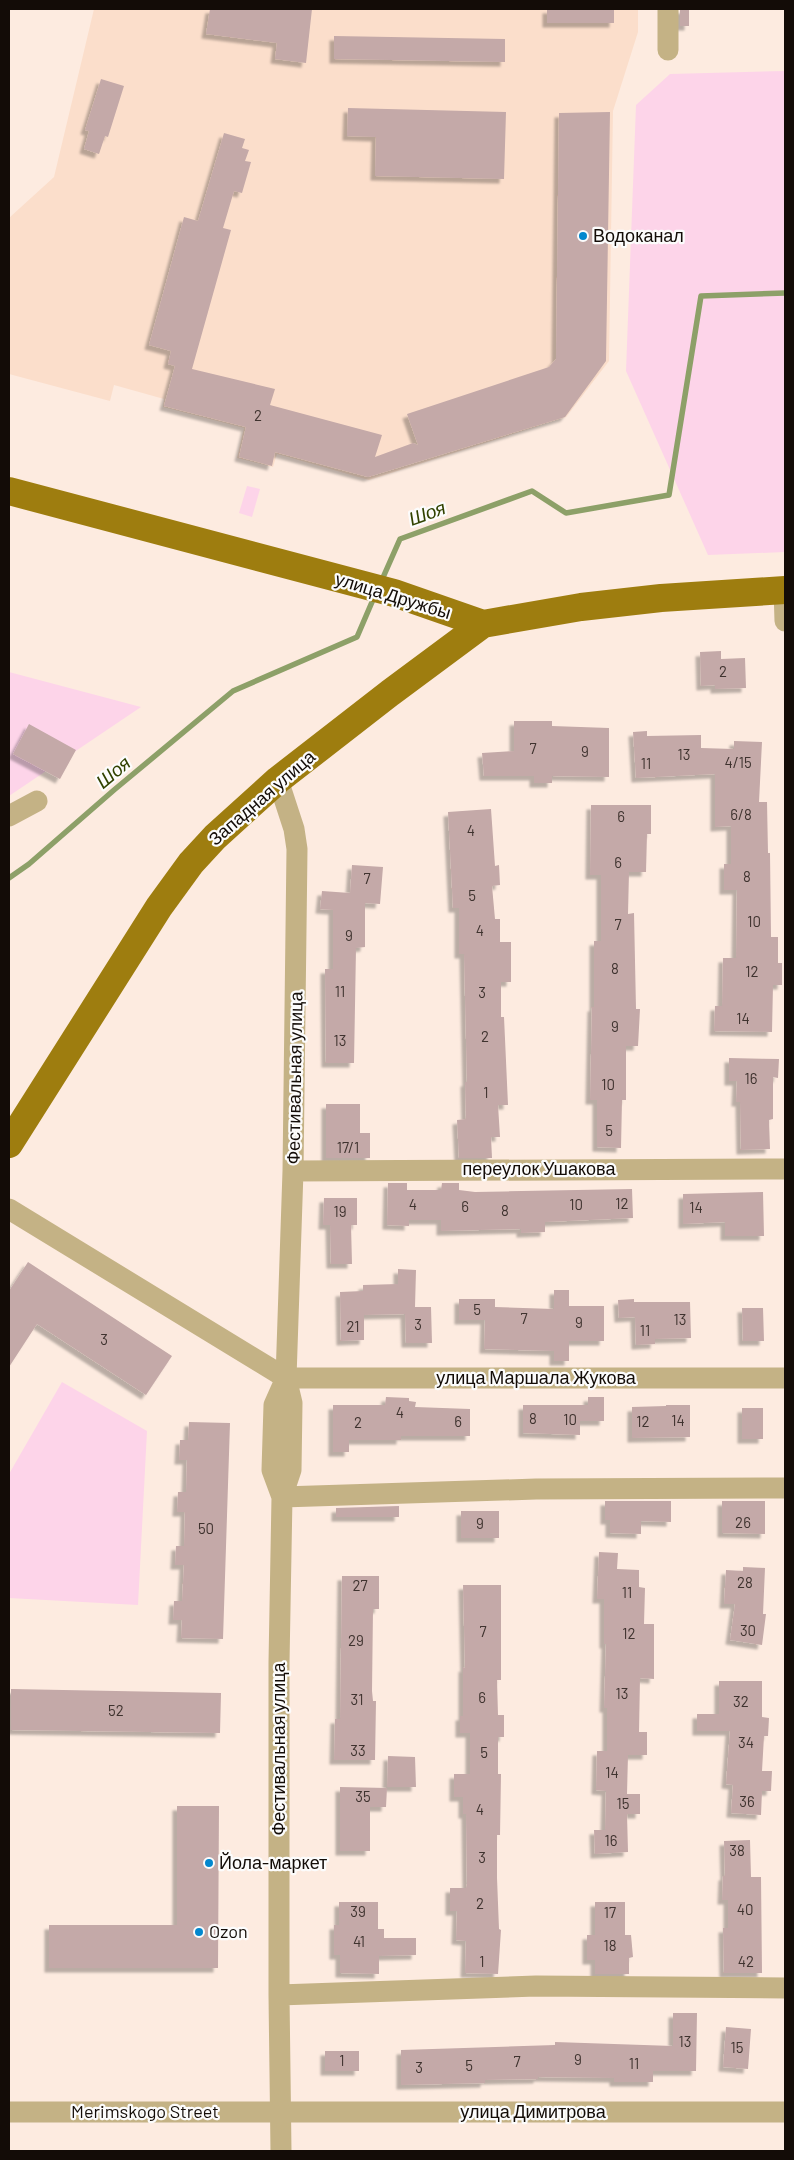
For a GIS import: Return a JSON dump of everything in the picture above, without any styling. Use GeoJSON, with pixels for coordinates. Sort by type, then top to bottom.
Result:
{"type":"FeatureCollection","features":[{"type":"Feature","properties":{"kind":"main road","name":"улица Дружбы"},"geometry":{"type":"LineString","coordinates":[[9,491],[394,593],[484,624],[581,607],[652,599],[785,590]]}},
{"type":"Feature","properties":{"kind":"main road","name":"Западная улица"},"geometry":{"type":"LineString","coordinates":[[9,1144],[159,907],[191,863],[215,837],[278,780],[390,692],[484,624]]}},
{"type":"Feature","properties":{"kind":"street"},"geometry":{"type":"LineString","coordinates":[[668,9],[668,50]]}},
{"type":"Feature","properties":{"kind":"street"},"geometry":{"type":"LineString","coordinates":[[785,590],[785,621]]}},
{"type":"Feature","properties":{"kind":"street","name":"Фестивальная улица"},"geometry":{"type":"LineString","coordinates":[[278,780],[294,829],[297,849],[294,1171],[286,1378],[274,1405],[272,1470],[282,1497],[278,1663],[281,2151]]}},
{"type":"Feature","properties":{"kind":"street"},"geometry":{"type":"LineString","coordinates":[[9,816],[37,801]]}},
{"type":"Feature","properties":{"kind":"street","name":"переулок Ушакова"},"geometry":{"type":"LineString","coordinates":[[294,1171],[785,1169]]}},
{"type":"Feature","properties":{"kind":"street"},"geometry":{"type":"LineString","coordinates":[[9,1209],[286,1378]]}},
{"type":"Feature","properties":{"kind":"street","name":"улица Маршала Жукова"},"geometry":{"type":"LineString","coordinates":[[286,1378],[785,1378]]}},
{"type":"Feature","properties":{"kind":"street"},"geometry":{"type":"LineString","coordinates":[[282,1497],[536,1489],[785,1488]]}},
{"type":"Feature","properties":{"kind":"street"},"geometry":{"type":"LineString","coordinates":[[279,1995],[536,1986],[785,1988]]}},
{"type":"Feature","properties":{"kind":"street","name":"Merimskogo Street"},"geometry":{"type":"LineString","coordinates":[[9,2112],[281,2113]]}},
{"type":"Feature","properties":{"kind":"street","name":"улица Димитрова"},"geometry":{"type":"LineString","coordinates":[[281,2113],[785,2112]]}},
{"type":"Feature","properties":{"kind":"shaded area","name":"Водоканал"},"geometry":{"type":"Polygon","coordinates":[[[94,9],[638,9],[638,32],[613,111],[609,361],[566,417],[369,480],[277,454],[273,467],[237,458],[244,428],[163,407],[164,399],[114,385],[110,401],[9,374],[9,218],[54,177],[94,9]]]}},
{"type":"Feature","properties":{"kind":"shaded area"},"geometry":{"type":"Polygon","coordinates":[[[785,71],[785,552],[708,555],[626,371],[636,105],[670,74],[785,71]]]}},
{"type":"Feature","properties":{"kind":"shaded area"},"geometry":{"type":"Polygon","coordinates":[[[247,486],[260,489],[252,517],[239,513],[247,486]]]}},
{"type":"Feature","properties":{"kind":"shaded area"},"geometry":{"type":"Polygon","coordinates":[[[9,672],[141,707],[9,796],[9,672]]]}},
{"type":"Feature","properties":{"kind":"shaded area"},"geometry":{"type":"Polygon","coordinates":[[[62,1382],[147,1431],[138,1605],[9,1598],[9,1474],[62,1382]]]}},
{"type":"Feature","properties":{"kind":"building"},"geometry":{"type":"Polygon","coordinates":[[[210,9],[312,9],[306,63],[275,59],[277,43],[206,34],[210,9]]]}},
{"type":"Feature","properties":{"kind":"building"},"geometry":{"type":"Polygon","coordinates":[[[547,9],[614,9],[614,23],[547,23],[547,9]]]}},
{"type":"Feature","properties":{"kind":"building"},"geometry":{"type":"Polygon","coordinates":[[[680,9],[689,9],[689,26],[680,26],[680,9]]]}},
{"type":"Feature","properties":{"kind":"building"},"geometry":{"type":"Polygon","coordinates":[[[334,36],[505,39],[505,62],[334,59],[334,36]]]}},
{"type":"Feature","properties":{"kind":"building"},"geometry":{"type":"Polygon","coordinates":[[[101,79],[124,86],[108,137],[105,136],[99,154],[84,149],[89,131],[85,130],[101,79]]]}},
{"type":"Feature","properties":{"kind":"building"},"geometry":{"type":"Polygon","coordinates":[[[348,108],[506,112],[504,179],[375,176],[376,137],[347,136],[348,108]]]}},
{"type":"Feature","properties":{"kind":"building"},"geometry":{"type":"Polygon","coordinates":[[[610,112],[606,361],[565,417],[368,477],[275,452],[272,466],[239,457],[246,427],[164,406],[175,366],[168,364],[171,351],[149,345],[184,217],[198,221],[224,133],[245,139],[242,148],[249,150],[245,161],[251,162],[242,193],[234,191],[223,228],[231,230],[192,369],[275,389],[270,405],[382,435],[375,457],[413,443],[418,445],[407,414],[549,367],[556,359],[559,113],[610,112]]]}},
{"type":"Feature","properties":{"kind":"building"},"geometry":{"type":"Polygon","coordinates":[[[721,651],[721,659],[745,658],[746,688],[715,689],[715,685],[701,686],[700,652],[721,651]]]}},
{"type":"Feature","properties":{"kind":"building"},"geometry":{"type":"Polygon","coordinates":[[[514,721],[552,721],[552,726],[609,728],[609,777],[552,776],[552,783],[534,783],[534,776],[484,776],[482,753],[514,751],[514,721]]]}},
{"type":"Feature","properties":{"kind":"building"},"geometry":{"type":"Polygon","coordinates":[[[29,724],[76,750],[60,779],[13,754],[29,724]]]}},
{"type":"Feature","properties":{"kind":"building"},"geometry":{"type":"Polygon","coordinates":[[[647,731],[647,736],[701,735],[701,748],[734,749],[734,741],[762,742],[759,802],[767,802],[771,937],[778,937],[778,963],[782,963],[782,985],[773,985],[772,1032],[714,1031],[715,1006],[722,1006],[723,958],[736,958],[737,890],[724,890],[724,864],[731,864],[731,826],[715,827],[715,774],[636,778],[633,732],[647,731]]]}},
{"type":"Feature","properties":{"kind":"building"},"geometry":{"type":"Polygon","coordinates":[[[591,805],[651,805],[651,834],[647,834],[646,872],[629,872],[628,914],[634,913],[636,1009],[640,1009],[638,1046],[626,1046],[626,1100],[622,1100],[621,1148],[597,1147],[597,1100],[590,1100],[592,1007],[594,1007],[594,941],[601,941],[601,875],[590,875],[591,805]]]}},
{"type":"Feature","properties":{"kind":"building"},"geometry":{"type":"Polygon","coordinates":[[[491,809],[495,866],[499,865],[500,885],[492,886],[495,919],[500,919],[500,942],[511,942],[511,982],[501,982],[501,1017],[504,1017],[508,1105],[498,1105],[500,1137],[491,1137],[492,1158],[459,1158],[457,1120],[466,1119],[465,1082],[467,1082],[464,954],[459,954],[459,908],[453,908],[448,812],[491,809]]]}},
{"type":"Feature","properties":{"kind":"building"},"geometry":{"type":"Polygon","coordinates":[[[352,865],[383,867],[380,904],[365,903],[365,947],[356,948],[354,1063],[326,1063],[325,969],[333,969],[333,910],[320,909],[322,891],[350,893],[352,865]]]}},
{"type":"Feature","properties":{"kind":"building"},"geometry":{"type":"Polygon","coordinates":[[[729,1058],[779,1059],[778,1078],[773,1077],[773,1119],[769,1120],[770,1149],[741,1150],[740,1102],[736,1102],[737,1081],[729,1081],[729,1058]]]}},
{"type":"Feature","properties":{"kind":"building"},"geometry":{"type":"Polygon","coordinates":[[[326,1104],[360,1104],[360,1133],[370,1133],[370,1158],[326,1158],[326,1104]]]}},
{"type":"Feature","properties":{"kind":"building"},"geometry":{"type":"Polygon","coordinates":[[[388,1183],[407,1183],[407,1190],[441,1190],[442,1183],[459,1183],[459,1190],[475,1192],[632,1189],[633,1218],[545,1222],[545,1232],[521,1233],[521,1229],[441,1231],[441,1220],[409,1220],[409,1226],[387,1225],[388,1183]]]}},
{"type":"Feature","properties":{"kind":"building"},"geometry":{"type":"Polygon","coordinates":[[[763,1192],[764,1236],[725,1236],[725,1222],[683,1224],[683,1194],[763,1192]]]}},
{"type":"Feature","properties":{"kind":"building"},"geometry":{"type":"Polygon","coordinates":[[[324,1198],[357,1198],[357,1225],[351,1225],[352,1264],[331,1264],[330,1225],[323,1225],[324,1198]]]}},
{"type":"Feature","properties":{"kind":"building"},"geometry":{"type":"Polygon","coordinates":[[[28,1262],[172,1356],[146,1395],[37,1324],[9,1367],[9,1291],[28,1262]]]}},
{"type":"Feature","properties":{"kind":"building"},"geometry":{"type":"Polygon","coordinates":[[[398,1269],[416,1270],[415,1307],[431,1307],[432,1343],[406,1343],[405,1314],[364,1315],[364,1340],[341,1341],[340,1292],[363,1291],[363,1285],[398,1284],[398,1269]]]}},
{"type":"Feature","properties":{"kind":"building"},"geometry":{"type":"Polygon","coordinates":[[[554,1290],[569,1290],[569,1306],[604,1306],[604,1341],[569,1341],[569,1361],[554,1361],[554,1351],[484,1349],[485,1320],[459,1320],[459,1299],[495,1299],[495,1307],[554,1309],[554,1290]]]}},
{"type":"Feature","properties":{"kind":"building"},"geometry":{"type":"Polygon","coordinates":[[[634,1299],[634,1302],[690,1302],[691,1338],[655,1339],[655,1344],[636,1345],[635,1317],[619,1318],[618,1300],[634,1299]]]}},
{"type":"Feature","properties":{"kind":"building"},"geometry":{"type":"Polygon","coordinates":[[[742,1308],[763,1308],[764,1341],[743,1341],[742,1308]]]}},
{"type":"Feature","properties":{"kind":"building"},"geometry":{"type":"Polygon","coordinates":[[[386,1397],[409,1398],[409,1401],[416,1402],[415,1407],[470,1409],[470,1436],[401,1436],[401,1440],[349,1440],[349,1452],[333,1452],[333,1405],[385,1405],[386,1397]]]}},
{"type":"Feature","properties":{"kind":"building"},"geometry":{"type":"Polygon","coordinates":[[[588,1397],[604,1397],[604,1421],[580,1421],[580,1435],[523,1433],[523,1405],[588,1405],[588,1397]]]}},
{"type":"Feature","properties":{"kind":"building"},"geometry":{"type":"Polygon","coordinates":[[[690,1405],[690,1437],[632,1438],[632,1407],[690,1405]]]}},
{"type":"Feature","properties":{"kind":"building"},"geometry":{"type":"Polygon","coordinates":[[[742,1408],[763,1408],[763,1439],[742,1439],[742,1408]]]}},
{"type":"Feature","properties":{"kind":"building"},"geometry":{"type":"Polygon","coordinates":[[[189,1422],[230,1423],[223,1639],[181,1638],[182,1620],[173,1620],[174,1601],[182,1601],[184,1565],[175,1565],[176,1546],[184,1546],[185,1512],[177,1512],[178,1492],[186,1492],[187,1460],[179,1460],[180,1440],[188,1440],[189,1422]]]}},
{"type":"Feature","properties":{"kind":"building"},"geometry":{"type":"Polygon","coordinates":[[[605,1501],[671,1501],[671,1522],[641,1521],[641,1534],[610,1533],[610,1520],[605,1520],[605,1501]]]}},
{"type":"Feature","properties":{"kind":"building"},"geometry":{"type":"Polygon","coordinates":[[[722,1501],[765,1501],[765,1534],[722,1533],[722,1501]]]}},
{"type":"Feature","properties":{"kind":"building"},"geometry":{"type":"Polygon","coordinates":[[[399,1506],[399,1517],[336,1517],[336,1508],[399,1506]]]}},
{"type":"Feature","properties":{"kind":"building"},"geometry":{"type":"Polygon","coordinates":[[[461,1511],[499,1511],[499,1538],[461,1538],[461,1511]]]}},
{"type":"Feature","properties":{"kind":"building"},"geometry":{"type":"Polygon","coordinates":[[[599,1552],[618,1553],[617,1569],[639,1570],[639,1587],[645,1588],[644,1624],[654,1624],[654,1679],[640,1678],[639,1732],[647,1732],[647,1755],[628,1755],[627,1794],[640,1794],[640,1814],[627,1814],[628,1852],[595,1854],[594,1830],[605,1830],[606,1791],[596,1790],[597,1751],[607,1751],[607,1708],[604,1708],[606,1644],[604,1644],[604,1599],[597,1599],[599,1552]]]}},
{"type":"Feature","properties":{"kind":"building"},"geometry":{"type":"Polygon","coordinates":[[[743,1567],[765,1568],[763,1614],[766,1614],[762,1645],[730,1640],[735,1604],[724,1604],[726,1570],[743,1571],[743,1567]]]}},
{"type":"Feature","properties":{"kind":"building"},"geometry":{"type":"Polygon","coordinates":[[[342,1576],[379,1576],[379,1609],[373,1609],[372,1691],[373,1701],[376,1701],[375,1760],[334,1760],[335,1719],[340,1719],[342,1576]]]}},
{"type":"Feature","properties":{"kind":"building"},"geometry":{"type":"Polygon","coordinates":[[[463,1585],[501,1585],[501,1680],[497,1680],[498,1715],[504,1715],[504,1737],[498,1737],[498,1774],[501,1774],[500,1835],[497,1835],[497,1878],[499,1929],[501,1930],[498,1974],[465,1973],[466,1941],[456,1940],[457,1911],[450,1911],[450,1888],[466,1888],[467,1884],[466,1814],[463,1814],[463,1797],[454,1797],[454,1774],[470,1774],[470,1733],[460,1733],[460,1716],[463,1716],[463,1667],[465,1668],[463,1585]]]}},
{"type":"Feature","properties":{"kind":"building"},"geometry":{"type":"Polygon","coordinates":[[[719,1681],[762,1681],[762,1717],[769,1718],[768,1736],[764,1736],[762,1771],[772,1771],[771,1791],[762,1791],[761,1815],[731,1813],[733,1785],[726,1784],[730,1731],[697,1731],[697,1714],[719,1714],[719,1681]]]}},
{"type":"Feature","properties":{"kind":"building"},"geometry":{"type":"Polygon","coordinates":[[[11,1689],[221,1693],[220,1733],[11,1730],[11,1689]]]}},
{"type":"Feature","properties":{"kind":"building"},"geometry":{"type":"Polygon","coordinates":[[[388,1756],[415,1757],[416,1787],[387,1787],[388,1756]]]}},
{"type":"Feature","properties":{"kind":"building"},"geometry":{"type":"Polygon","coordinates":[[[340,1787],[387,1788],[386,1807],[370,1807],[370,1851],[340,1851],[340,1787]]]}},
{"type":"Feature","properties":{"kind":"building"},"geometry":{"type":"Polygon","coordinates":[[[177,1806],[219,1806],[218,1968],[49,1968],[49,1925],[177,1925],[177,1806]]]}},
{"type":"Feature","properties":{"kind":"building"},"geometry":{"type":"Polygon","coordinates":[[[750,1840],[751,1877],[761,1877],[762,1973],[724,1973],[723,1928],[728,1928],[728,1900],[722,1900],[723,1876],[725,1876],[724,1841],[750,1840]]]}},
{"type":"Feature","properties":{"kind":"building"},"geometry":{"type":"Polygon","coordinates":[[[339,1902],[378,1902],[378,1929],[384,1929],[384,1938],[416,1938],[416,1955],[379,1956],[379,1974],[340,1973],[340,1955],[334,1955],[334,1925],[339,1925],[339,1902]]]}},
{"type":"Feature","properties":{"kind":"building"},"geometry":{"type":"Polygon","coordinates":[[[595,1902],[625,1902],[625,1935],[631,1935],[633,1957],[629,1958],[629,1974],[595,1974],[595,1960],[587,1960],[587,1935],[595,1935],[595,1902]]]}},
{"type":"Feature","properties":{"kind":"building"},"geometry":{"type":"Polygon","coordinates":[[[673,2013],[697,2013],[696,2071],[653,2071],[653,2082],[614,2082],[614,2078],[538,2077],[538,2079],[485,2080],[485,2083],[401,2085],[401,2050],[555,2045],[555,2042],[673,2046],[673,2013]]]}},
{"type":"Feature","properties":{"kind":"building"},"geometry":{"type":"Polygon","coordinates":[[[726,2027],[751,2029],[748,2069],[723,2067],[726,2027]]]}},
{"type":"Feature","properties":{"kind":"building"},"geometry":{"type":"Polygon","coordinates":[[[325,2051],[359,2051],[359,2071],[325,2071],[325,2051]]]}},
{"type":"Feature","properties":{"kind":"waterway","name":"Шоя"},"geometry":{"type":"LineString","coordinates":[[381,582],[400,539],[532,491],[566,513],[669,495],[701,296],[785,293]]}},
{"type":"Feature","properties":{"kind":"waterway","name":"Шоя"},"geometry":{"type":"LineString","coordinates":[[9,878],[29,864],[233,691],[357,637],[375,595]]}},
{"type":"Feature","properties":{"kind":"place","name":"Водоканал"},"geometry":{"type":"Point","coordinates":[583,236]}},
{"type":"Feature","properties":{"kind":"place","name":"Йола-маркет"},"geometry":{"type":"Point","coordinates":[209,1863]}},
{"type":"Feature","properties":{"kind":"place","name":"Ozon"},"geometry":{"type":"Point","coordinates":[199,1932]}}]}
